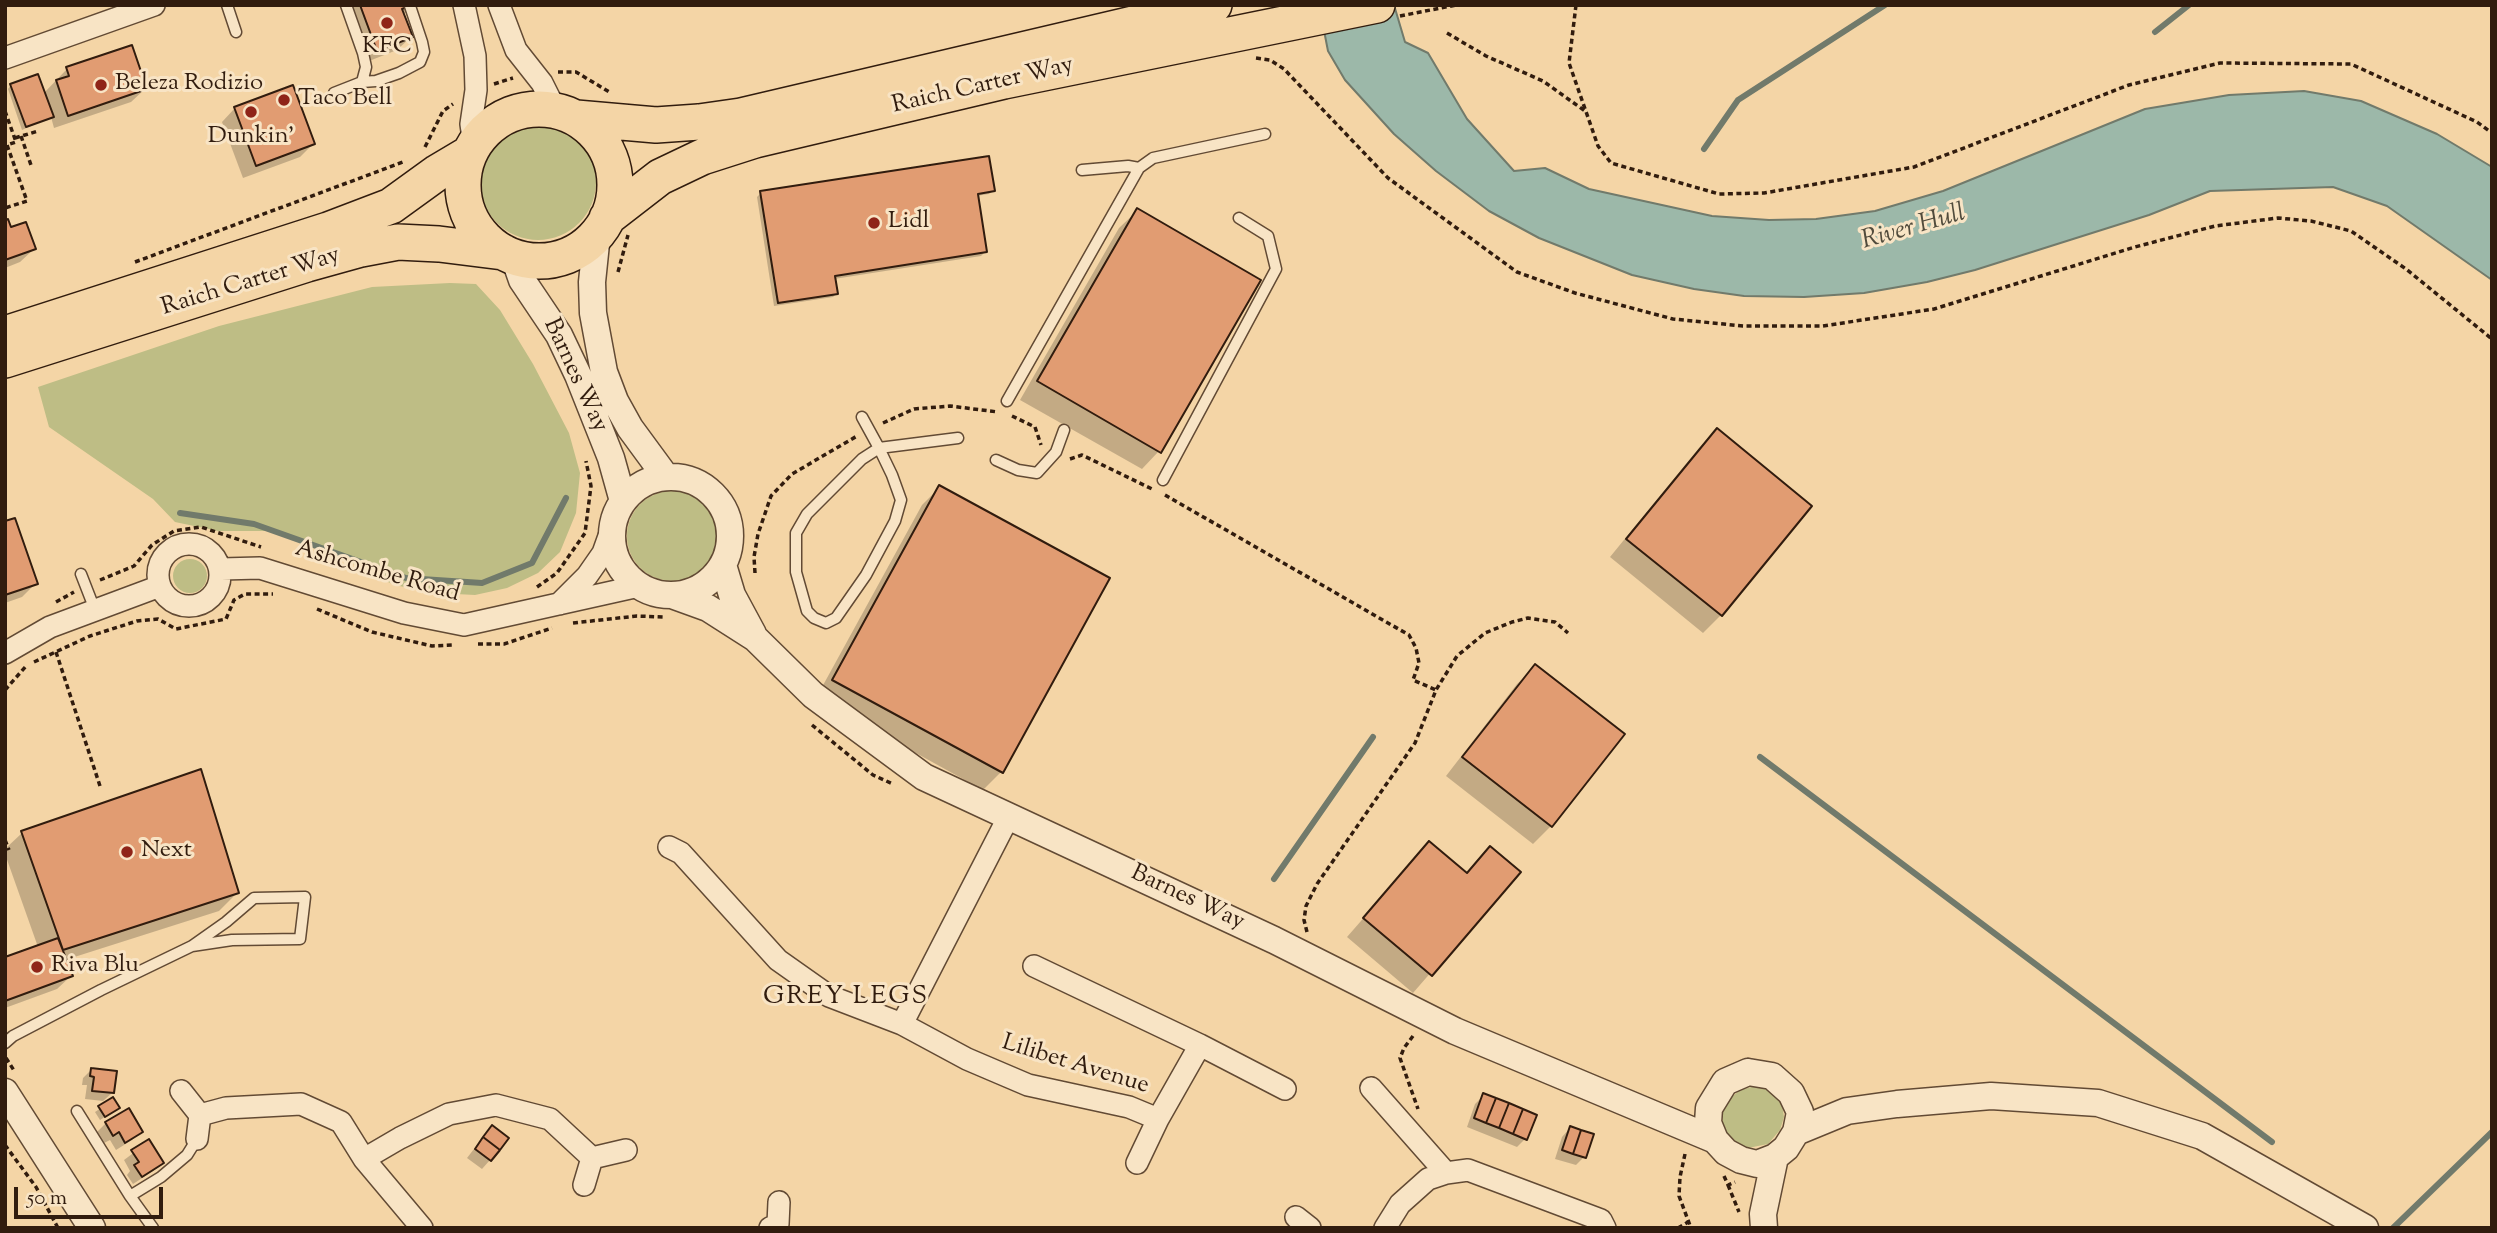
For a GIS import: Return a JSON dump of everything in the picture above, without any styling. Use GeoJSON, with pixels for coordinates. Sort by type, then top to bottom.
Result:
{"type":"FeatureCollection","features":[{"type":"Feature","properties":{"kind":"highway","name":"Raich Carter Way"},"geometry":{"type":"LineString","coordinates":[[566,114],[656,125],[741,116],[1214,5]]}},
{"type":"Feature","properties":{"kind":"highway","name":"Raich Carter Way"},"geometry":{"type":"LineString","coordinates":[[602,226],[660,177],[702,157],[755,140],[1004,81],[1377,5]]}},
{"type":"Feature","properties":{"kind":"highway"},"geometry":{"type":"LineString","coordinates":[[522,111],[566,114],[591,130],[604,144],[612,162],[614,191],[602,226],[584,247],[568,255],[551,260],[509,255],[487,241],[475,226],[467,209],[463,190],[464,171],[472,149],[492,125],[506,116],[522,111]]}},
{"type":"Feature","properties":{"kind":"highway","name":"Raich Carter Way"},"geometry":{"type":"LineString","coordinates":[[5,334],[328,230],[391,206],[472,149]]}},
{"type":"Feature","properties":{"kind":"highway","name":"Raich Carter Way"},"geometry":{"type":"LineString","coordinates":[[5,360],[361,249],[398,242],[439,244],[509,255]]}},
{"type":"Feature","properties":{"kind":"street"},"geometry":{"type":"LineString","coordinates":[[5,58],[154,5]]}},
{"type":"Feature","properties":{"kind":"street"},"geometry":{"type":"LineString","coordinates":[[464,5],[475,56],[472,149]]}},
{"type":"Feature","properties":{"kind":"street"},"geometry":{"type":"LineString","coordinates":[[499,5],[516,50],[566,114]]}},
{"type":"Feature","properties":{"kind":"street","name":"Barnes Way"},"geometry":{"type":"LineString","coordinates":[[602,226],[592,282],[593,313],[604,372],[629,428],[666,477]]}},
{"type":"Feature","properties":{"kind":"street","name":"Barnes Way"},"geometry":{"type":"LineString","coordinates":[[509,255],[522,280],[559,335],[579,375],[611,458],[623,500]]}},
{"type":"Feature","properties":{"kind":"street"},"geometry":{"type":"LineString","coordinates":[[559,604],[587,576],[603,553],[613,525],[623,500],[643,484],[666,477],[681,478],[696,482],[709,491],[722,505],[729,522],[728,551],[723,565],[713,578],[687,593],[672,607],[655,593],[639,586],[626,574],[617,560],[612,543],[613,525]]}},
{"type":"Feature","properties":{"kind":"street"},"geometry":{"type":"LineString","coordinates":[[186,543],[198,544],[209,550],[221,569],[221,581],[216,592],[197,606],[184,606],[172,601],[160,586],[159,567],[164,555],[174,547],[186,543]]}},
{"type":"Feature","properties":{"kind":"street","name":"Barnes Way"},"geometry":{"type":"LineString","coordinates":[[723,565],[733,594],[755,638]]}},
{"type":"Feature","properties":{"kind":"street","name":"Ashcombe Road"},"geometry":{"type":"LineString","coordinates":[[221,569],[260,568],[404,613],[464,625],[639,586]]}},
{"type":"Feature","properties":{"kind":"street"},"geometry":{"type":"LineString","coordinates":[[5,653],[50,627],[160,586]]}},
{"type":"Feature","properties":{"kind":"street","name":"Barnes Way"},"geometry":{"type":"LineString","coordinates":[[672,607],[708,608],[755,638],[813,695],[924,777],[1315,960],[1455,1031],[1649,1113],[1705,1148]]}},
{"type":"Feature","properties":{"kind":"street"},"geometry":{"type":"LineString","coordinates":[[902,1024],[1009,816]]}},
{"type":"Feature","properties":{"kind":"street","name":"Lilibet Avenue"},"geometry":{"type":"LineString","coordinates":[[669,848],[681,853],[778,960],[829,996],[902,1024],[967,1059],[1028,1085],[1129,1107],[1158,1119]]}},
{"type":"Feature","properties":{"kind":"street"},"geometry":{"type":"LineString","coordinates":[[1034,966],[1200,1045],[1285,1089]]}},
{"type":"Feature","properties":{"kind":"street","name":"Lilibet Avenue"},"geometry":{"type":"LineString","coordinates":[[1137,1163],[1158,1119],[1200,1045]]}},
{"type":"Feature","properties":{"kind":"street"},"geometry":{"type":"LineString","coordinates":[[1734,1173],[1774,1157],[1786,1148],[1796,1132],[1800,1112],[1791,1093],[1772,1076],[1748,1072],[1725,1082],[1709,1108],[1705,1148],[1726,1152],[1734,1173],[1756,1220]]}},
{"type":"Feature","properties":{"kind":"street"},"geometry":{"type":"LineString","coordinates":[[1371,1088],[1446,1172]]}},
{"type":"Feature","properties":{"kind":"street"},"geometry":{"type":"LineString","coordinates":[[181,1091],[200,1115],[197,1139]]}},
{"type":"Feature","properties":{"kind":"street"},"geometry":{"type":"LineString","coordinates":[[5,1092],[92,1228]]}},
{"type":"Feature","properties":{"kind":"street"},"geometry":{"type":"LineString","coordinates":[[1791,1093],[1847,1111]]}},
{"type":"Feature","properties":{"kind":"street"},"geometry":{"type":"LineString","coordinates":[[1796,1132],[1847,1111],[1991,1096],[2098,1103],[2202,1136],[2365,1228]]}},
{"type":"Feature","properties":{"kind":"street"},"geometry":{"type":"LineString","coordinates":[[200,1115],[226,1108],[301,1104],[341,1122],[364,1158],[422,1228]]}},
{"type":"Feature","properties":{"kind":"street"},"geometry":{"type":"LineString","coordinates":[[364,1158],[449,1114],[496,1105],[550,1119],[592,1158]]}},
{"type":"Feature","properties":{"kind":"street","name":"Barnes Way"},"geometry":{"type":"LineString","coordinates":[[1649,1113],[1709,1108]]}},
{"type":"Feature","properties":{"kind":"street"},"geometry":{"type":"LineString","coordinates":[[592,1158],[626,1150]]}},
{"type":"Feature","properties":{"kind":"street"},"geometry":{"type":"LineString","coordinates":[[1756,1220],[1774,1157]]}},
{"type":"Feature","properties":{"kind":"street"},"geometry":{"type":"LineString","coordinates":[[584,1185],[592,1158]]}},
{"type":"Feature","properties":{"kind":"street"},"geometry":{"type":"LineString","coordinates":[[1385,1228],[1401,1204],[1428,1179],[1446,1172],[1468,1170],[1601,1220],[1605,1228]]}},
{"type":"Feature","properties":{"kind":"lane"},"geometry":{"type":"LineString","coordinates":[[227,5],[236,32]]}},
{"type":"Feature","properties":{"kind":"lane"},"geometry":{"type":"LineString","coordinates":[[346,5],[363,52],[366,67],[362,82]]}},
{"type":"Feature","properties":{"kind":"lane"},"geometry":{"type":"LineString","coordinates":[[334,93],[362,82],[376,81],[420,62],[424,52],[410,6]]}},
{"type":"Feature","properties":{"kind":"lane"},"geometry":{"type":"LineString","coordinates":[[1007,401],[1139,168],[1153,158],[1265,134]]}},
{"type":"Feature","properties":{"kind":"lane"},"geometry":{"type":"LineString","coordinates":[[1082,170],[1128,166],[1139,168]]}},
{"type":"Feature","properties":{"kind":"lane"},"geometry":{"type":"LineString","coordinates":[[1163,480],[1276,269],[1268,236],[1239,218]]}},
{"type":"Feature","properties":{"kind":"lane"},"geometry":{"type":"LineString","coordinates":[[862,417],[870,430],[879,448],[892,475],[901,500],[895,521],[866,575],[836,618],[826,623],[814,618],[807,611],[796,572],[796,533],[807,514],[862,459],[879,448],[958,438]]}},
{"type":"Feature","properties":{"kind":"lane"},"geometry":{"type":"LineString","coordinates":[[996,460],[1018,470],[1037,473],[1056,452],[1064,430]]}},
{"type":"Feature","properties":{"kind":"lane"},"geometry":{"type":"LineString","coordinates":[[81,574],[95,610]]}},
{"type":"Feature","properties":{"kind":"lane"},"geometry":{"type":"LineString","coordinates":[[5,1043],[13,1036],[101,990],[192,946],[254,898],[305,897],[300,939],[232,940],[192,946]]}},
{"type":"Feature","properties":{"kind":"lane"},"geometry":{"type":"LineString","coordinates":[[78,1111],[153,1228]]}},
{"type":"Feature","properties":{"kind":"lane"},"geometry":{"type":"LineString","coordinates":[[130,1196],[161,1177],[187,1155],[197,1139]]}},
{"type":"Feature","properties":{"kind":"path"},"geometry":{"type":"LineString","coordinates":[[1576,5],[1569,63],[1598,146],[1611,163],[1719,194],[1764,193],[1914,167],[2129,85],[2220,63],[2351,64],[2477,122],[2492,133]]}},
{"type":"Feature","properties":{"kind":"path"},"geometry":{"type":"LineString","coordinates":[[1447,33],[1486,56],[1544,81],[1587,113]]}},
{"type":"Feature","properties":{"kind":"path"},"geometry":{"type":"LineString","coordinates":[[1250,57],[1270,60],[1284,69],[1388,178],[1517,272],[1575,293],[1673,319],[1743,326],[1822,326],[1934,309],[2202,229],[2278,218],[2311,220],[2351,231],[2406,269],[2492,339]]}},
{"type":"Feature","properties":{"kind":"path"},"geometry":{"type":"LineString","coordinates":[[5,111],[16,142],[6,145],[27,201],[5,208]]}},
{"type":"Feature","properties":{"kind":"path"},"geometry":{"type":"LineString","coordinates":[[15,138],[38,131]]}},
{"type":"Feature","properties":{"kind":"path"},"geometry":{"type":"LineString","coordinates":[[21,136],[32,168]]}},
{"type":"Feature","properties":{"kind":"path"},"geometry":{"type":"LineString","coordinates":[[755,573],[754,557],[758,534],[771,496],[792,474],[870,430],[914,409],[950,406],[1005,413],[1035,428],[1041,445],[1070,460],[1082,455],[1096,460],[1172,499],[1409,635],[1416,648],[1419,663],[1413,680],[1436,690]]}},
{"type":"Feature","properties":{"kind":"path"},"geometry":{"type":"LineString","coordinates":[[529,592],[557,573],[585,533],[591,486],[584,452]]}},
{"type":"Feature","properties":{"kind":"path"},"geometry":{"type":"LineString","coordinates":[[52,604],[134,566],[152,545],[174,531],[201,527],[263,547]]}},
{"type":"Feature","properties":{"kind":"path"},"geometry":{"type":"LineString","coordinates":[[5,690],[27,665],[90,636],[137,621],[158,619],[176,629],[226,619],[234,600],[245,594],[278,594]]}},
{"type":"Feature","properties":{"kind":"path"},"geometry":{"type":"LineString","coordinates":[[477,644],[503,643],[564,624],[637,615],[672,607]]}},
{"type":"Feature","properties":{"kind":"path"},"geometry":{"type":"LineString","coordinates":[[317,609],[372,632],[432,646],[454,645]]}},
{"type":"Feature","properties":{"kind":"path"},"geometry":{"type":"LineString","coordinates":[[1315,960],[1322,944],[1315,942],[1306,931],[1306,906],[1328,865],[1415,743],[1436,690],[1457,656],[1485,632],[1528,618],[1555,622],[1568,633]]}},
{"type":"Feature","properties":{"kind":"path"},"geometry":{"type":"LineString","coordinates":[[56,652],[100,786]]}},
{"type":"Feature","properties":{"kind":"path"},"geometry":{"type":"LineString","coordinates":[[805,719],[873,775],[894,785]]}},
{"type":"Feature","properties":{"kind":"path"},"geometry":{"type":"LineString","coordinates":[[5,840],[9,850]]}},
{"type":"Feature","properties":{"kind":"path"},"geometry":{"type":"LineString","coordinates":[[1418,1034],[1404,1048],[1400,1058],[1425,1129],[1430,1155]]}},
{"type":"Feature","properties":{"kind":"path"},"geometry":{"type":"LineString","coordinates":[[5,1145],[36,1187],[58,1228]]}},
{"type":"Feature","properties":{"kind":"path"},"geometry":{"type":"LineString","coordinates":[[1691,1228],[1679,1196],[1684,1153],[1705,1148]]}},
{"type":"Feature","properties":{"kind":"path"},"geometry":{"type":"LineString","coordinates":[[1734,1173],[1756,1220]]}},
{"type":"Feature","properties":{"kind":"path"},"geometry":{"type":"LineString","coordinates":[[1678,1228],[1688,1222]]}},
{"type":"Feature","properties":{"kind":"shaded area"},"geometry":{"type":"Polygon","coordinates":[[[538,124],[560,128],[579,141],[592,160],[596,182],[592,204],[579,223],[560,236],[538,240],[516,236],[497,223],[484,204],[480,182],[484,160],[497,141],[516,128],[538,124]]]}},
{"type":"Feature","properties":{"kind":"shaded area"},"geometry":{"type":"Polygon","coordinates":[[[476,284],[500,310],[533,364],[569,433],[580,473],[576,513],[560,552],[538,573],[507,588],[475,595],[437,593],[394,585],[328,551],[268,531],[218,531],[175,522],[153,499],[49,427],[38,387],[219,326],[372,287],[476,284]]]}},
{"type":"Feature","properties":{"kind":"shaded area"},"geometry":{"type":"Polygon","coordinates":[[[672,491],[689,495],[704,504],[713,519],[717,536],[713,553],[704,568],[689,577],[672,581],[655,577],[640,568],[631,553],[627,536],[631,519],[640,504],[655,495],[672,491]]]}},
{"type":"Feature","properties":{"kind":"shaded area"},"geometry":{"type":"Polygon","coordinates":[[[190,559],[202,564],[207,576],[202,588],[190,593],[178,588],[173,576],[178,564],[190,559]]]}},
{"type":"Feature","properties":{"kind":"shaded area"},"geometry":{"type":"Polygon","coordinates":[[[1759,1085],[1772,1090],[1782,1104],[1784,1117],[1780,1130],[1768,1144],[1748,1148],[1736,1143],[1724,1131],[1722,1116],[1726,1102],[1740,1090],[1759,1085]]]}},
{"type":"Feature","properties":{"kind":"water","name":"River Hull"},"geometry":{"type":"Polygon","coordinates":[[[1319,5],[1394,5],[1405,42],[1428,53],[1467,119],[1514,171],[1545,168],[1589,189],[1712,216],[1769,220],[1816,219],[1875,211],[1943,191],[2145,109],[2229,95],[2304,91],[2361,101],[2437,134],[2492,167],[2492,280],[2387,206],[2333,187],[2210,191],[2149,215],[1975,270],[1864,293],[1804,297],[1744,296],[1694,289],[1632,275],[1539,238],[1489,211],[1436,171],[1394,134],[1345,80],[1328,51],[1319,5]]]}},
{"type":"Feature","properties":{"kind":"building","name":"KFC"},"geometry":{"type":"Polygon","coordinates":[[[360,5],[412,5],[402,9],[413,37],[377,51],[360,5]]]}},
{"type":"Feature","properties":{"kind":"building","name":"Beleza Rodizio"},"geometry":{"type":"Polygon","coordinates":[[[132,45],[147,89],[68,116],[56,80],[69,76],[66,67],[132,45]]]}},
{"type":"Feature","properties":{"kind":"building"},"geometry":{"type":"Polygon","coordinates":[[[38,74],[54,117],[26,127],[10,84],[38,74]]]}},
{"type":"Feature","properties":{"kind":"building"},"geometry":{"type":"Polygon","coordinates":[[[293,85],[315,144],[256,166],[234,107],[293,85]]]}},
{"type":"Feature","properties":{"kind":"building","name":"Lidl"},"geometry":{"type":"Polygon","coordinates":[[[989,156],[995,191],[978,194],[987,252],[835,276],[838,294],[778,303],[760,191],[989,156]]]}},
{"type":"Feature","properties":{"kind":"building"},"geometry":{"type":"Polygon","coordinates":[[[1137,208],[1261,280],[1161,453],[1037,381],[1137,208]]]}},
{"type":"Feature","properties":{"kind":"building"},"geometry":{"type":"Polygon","coordinates":[[[8,219],[11,227],[26,222],[36,249],[5,260],[5,220],[8,219]]]}},
{"type":"Feature","properties":{"kind":"building"},"geometry":{"type":"Polygon","coordinates":[[[1717,428],[1812,506],[1722,616],[1626,539],[1717,428]]]}},
{"type":"Feature","properties":{"kind":"building"},"geometry":{"type":"Polygon","coordinates":[[[939,485],[1110,578],[1003,773],[832,680],[939,485]]]}},
{"type":"Feature","properties":{"kind":"building"},"geometry":{"type":"Polygon","coordinates":[[[15,518],[38,584],[5,595],[5,521],[15,518]]]}},
{"type":"Feature","properties":{"kind":"building"},"geometry":{"type":"Polygon","coordinates":[[[1535,664],[1625,734],[1552,827],[1462,757],[1535,664]]]}},
{"type":"Feature","properties":{"kind":"building","name":"Next"},"geometry":{"type":"Polygon","coordinates":[[[201,769],[239,893],[63,950],[21,831],[201,769]]]}},
{"type":"Feature","properties":{"kind":"building"},"geometry":{"type":"Polygon","coordinates":[[[1429,841],[1467,873],[1490,846],[1521,872],[1432,976],[1363,918],[1429,841]]]}},
{"type":"Feature","properties":{"kind":"building","name":"Riva Blu"},"geometry":{"type":"Polygon","coordinates":[[[58,938],[73,976],[5,1001],[5,957],[58,938]]]}},
{"type":"Feature","properties":{"kind":"building"},"geometry":{"type":"Polygon","coordinates":[[[91,1068],[117,1071],[114,1093],[92,1091],[94,1077],[90,1076],[91,1068]]]}},
{"type":"Feature","properties":{"kind":"building"},"geometry":{"type":"Polygon","coordinates":[[[1483,1093],[1496,1098],[1486,1123],[1474,1118],[1483,1093]]]}},
{"type":"Feature","properties":{"kind":"building"},"geometry":{"type":"Polygon","coordinates":[[[113,1097],[120,1108],[105,1117],[98,1106],[113,1097]]]}},
{"type":"Feature","properties":{"kind":"building"},"geometry":{"type":"Polygon","coordinates":[[[1496,1098],[1509,1103],[1499,1128],[1486,1123],[1496,1098]]]}},
{"type":"Feature","properties":{"kind":"building"},"geometry":{"type":"Polygon","coordinates":[[[1509,1103],[1523,1109],[1513,1134],[1499,1128],[1509,1103]]]}},
{"type":"Feature","properties":{"kind":"building"},"geometry":{"type":"Polygon","coordinates":[[[129,1108],[143,1132],[125,1143],[119,1132],[113,1136],[105,1122],[129,1108]]]}},
{"type":"Feature","properties":{"kind":"building"},"geometry":{"type":"Polygon","coordinates":[[[1523,1109],[1537,1115],[1527,1140],[1513,1134],[1523,1109]]]}},
{"type":"Feature","properties":{"kind":"building"},"geometry":{"type":"Polygon","coordinates":[[[492,1125],[509,1138],[500,1150],[483,1137],[492,1125]]]}},
{"type":"Feature","properties":{"kind":"building"},"geometry":{"type":"Polygon","coordinates":[[[1570,1126],[1581,1130],[1573,1154],[1562,1150],[1570,1126]]]}},
{"type":"Feature","properties":{"kind":"building"},"geometry":{"type":"Polygon","coordinates":[[[1581,1130],[1594,1134],[1586,1158],[1573,1154],[1581,1130]]]}},
{"type":"Feature","properties":{"kind":"building"},"geometry":{"type":"Polygon","coordinates":[[[483,1137],[500,1150],[491,1161],[475,1149],[483,1137]]]}},
{"type":"Feature","properties":{"kind":"building"},"geometry":{"type":"Polygon","coordinates":[[[149,1139],[164,1163],[142,1177],[134,1165],[139,1162],[131,1150],[149,1139]]]}},
{"type":"Feature","properties":{"kind":"waterway"},"geometry":{"type":"LineString","coordinates":[[1704,149],[1738,100],[1885,5]]}},
{"type":"Feature","properties":{"kind":"waterway"},"geometry":{"type":"LineString","coordinates":[[2155,32],[2189,5]]}},
{"type":"Feature","properties":{"kind":"waterway"},"geometry":{"type":"LineString","coordinates":[[180,513],[254,524],[406,578],[482,583],[532,563],[566,498]]}},
{"type":"Feature","properties":{"kind":"waterway"},"geometry":{"type":"LineString","coordinates":[[1274,879],[1373,737]]}},
{"type":"Feature","properties":{"kind":"waterway"},"geometry":{"type":"LineString","coordinates":[[1760,757],[2272,1142]]}},
{"type":"Feature","properties":{"kind":"waterway"},"geometry":{"type":"LineString","coordinates":[[2393,1228],[2492,1132]]}},
{"type":"Feature","properties":{"kind":"place","name":"KFC"},"geometry":{"type":"Point","coordinates":[387,23]}},
{"type":"Feature","properties":{"kind":"place","name":"Beleza Rodizio"},"geometry":{"type":"Point","coordinates":[101,85]}},
{"type":"Feature","properties":{"kind":"place","name":"Taco Bell"},"geometry":{"type":"Point","coordinates":[284,100]}},
{"type":"Feature","properties":{"kind":"place","name":"Dunkin'"},"geometry":{"type":"Point","coordinates":[251,112]}},
{"type":"Feature","properties":{"kind":"place","name":"Lidl"},"geometry":{"type":"Point","coordinates":[874,223]}},
{"type":"Feature","properties":{"kind":"place","name":"Next"},"geometry":{"type":"Point","coordinates":[127,852]}},
{"type":"Feature","properties":{"kind":"place","name":"Riva Blu"},"geometry":{"type":"Point","coordinates":[37,967]}},
{"type":"Feature","properties":{"kind":"district","name":"GREY LEGS"},"geometry":{"type":"Point","coordinates":[846,999]}}]}
